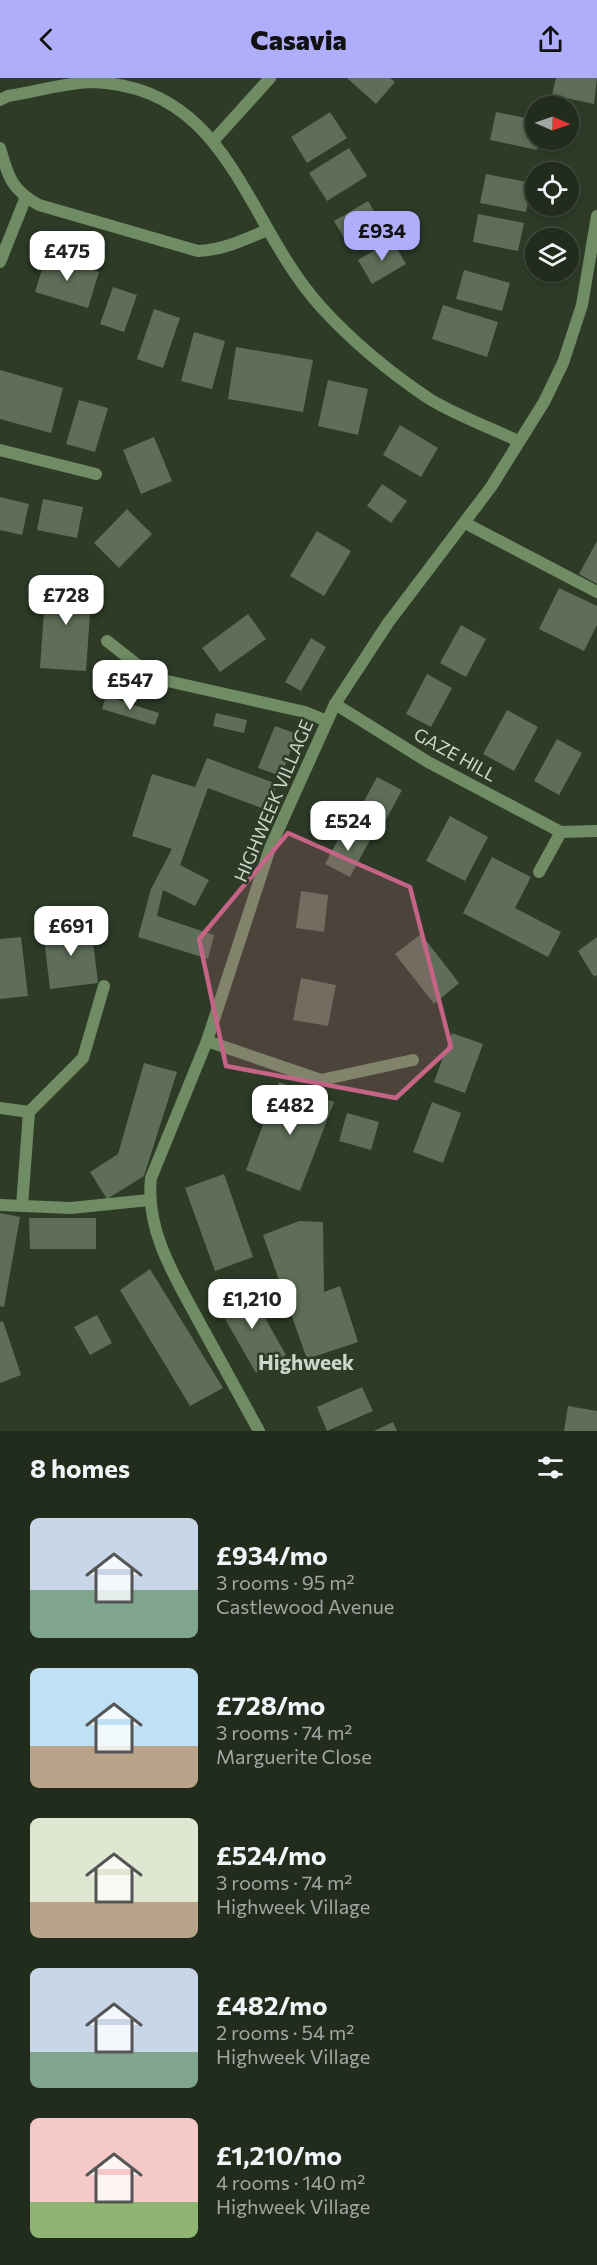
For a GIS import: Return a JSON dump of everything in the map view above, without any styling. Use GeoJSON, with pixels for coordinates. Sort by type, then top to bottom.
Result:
{"type":"FeatureCollection","features":[{"type":"Feature","properties":{"kind":"street"},"geometry":{"type":"LineString","coordinates":[[214,140],[270,78]]}},
{"type":"Feature","properties":{"kind":"street"},"geometry":{"type":"LineString","coordinates":[[0,100],[8,96],[92,82],[146,90],[183,110],[214,140],[267,230],[320,306],[374,356],[429,398],[518,441]]}},
{"type":"Feature","properties":{"kind":"street"},"geometry":{"type":"LineString","coordinates":[[0,148],[9,180],[26,197],[39,204],[198,251],[214,250],[235,244],[267,230]]}},
{"type":"Feature","properties":{"kind":"street"},"geometry":{"type":"LineString","coordinates":[[0,262],[26,197]]}},
{"type":"Feature","properties":{"kind":"street","name":"HIGHWEEK VILLAGE"},"geometry":{"type":"LineString","coordinates":[[259,1431],[176,1279],[158,1239],[148,1200],[151,1178],[207,1041],[270,848],[327,721],[335,704],[388,623],[465,523],[544,402],[563,363],[582,305],[597,216]]}},
{"type":"Feature","properties":{"kind":"street"},"geometry":{"type":"LineString","coordinates":[[0,450],[96,474]]}},
{"type":"Feature","properties":{"kind":"street"},"geometry":{"type":"LineString","coordinates":[[465,523],[597,592]]}},
{"type":"Feature","properties":{"kind":"street"},"geometry":{"type":"LineString","coordinates":[[107,641],[154,678],[305,712],[327,721]]}},
{"type":"Feature","properties":{"kind":"street","name":"GAZE HILL"},"geometry":{"type":"LineString","coordinates":[[335,704],[428,762],[561,832],[597,831]]}},
{"type":"Feature","properties":{"kind":"street"},"geometry":{"type":"LineString","coordinates":[[539,872],[561,832]]}},
{"type":"Feature","properties":{"kind":"street"},"geometry":{"type":"LineString","coordinates":[[22,1206],[29,1112],[83,1058],[104,986]]}},
{"type":"Feature","properties":{"kind":"street"},"geometry":{"type":"LineString","coordinates":[[207,1041],[321,1080],[413,1060]]}},
{"type":"Feature","properties":{"kind":"street"},"geometry":{"type":"LineString","coordinates":[[0,1108],[29,1112]]}},
{"type":"Feature","properties":{"kind":"street"},"geometry":{"type":"LineString","coordinates":[[0,1205],[71,1208],[148,1200]]}},
{"type":"Feature","properties":{"kind":"highlighted area"},"geometry":{"type":"Polygon","coordinates":[[[288,833],[410,887],[451,1047],[396,1098],[226,1066],[199,939],[288,833]]]}},
{"type":"Feature","properties":{"kind":"building"},"geometry":{"type":"Polygon","coordinates":[[[347,78],[390,78],[395,82],[376,104],[347,78]]]}},
{"type":"Feature","properties":{"kind":"building"},"geometry":{"type":"Polygon","coordinates":[[[556,78],[597,78],[594,104],[579,101],[579,96],[552,95],[556,78]]]}},
{"type":"Feature","properties":{"kind":"building"},"geometry":{"type":"Polygon","coordinates":[[[330,112],[347,138],[307,163],[291,137],[330,112]]]}},
{"type":"Feature","properties":{"kind":"building"},"geometry":{"type":"Polygon","coordinates":[[[496,112],[525,118],[525,147],[490,140],[496,112]]]}},
{"type":"Feature","properties":{"kind":"building"},"geometry":{"type":"Polygon","coordinates":[[[349,148],[367,176],[327,201],[309,173],[349,148]]]}},
{"type":"Feature","properties":{"kind":"building"},"geometry":{"type":"Polygon","coordinates":[[[486,174],[525,182],[525,212],[480,203],[486,174]]]}},
{"type":"Feature","properties":{"kind":"building"},"geometry":{"type":"Polygon","coordinates":[[[368,201],[382,225],[349,246],[334,221],[368,201]]]}},
{"type":"Feature","properties":{"kind":"building"},"geometry":{"type":"Polygon","coordinates":[[[478,214],[524,223],[518,251],[473,242],[478,214]]]}},
{"type":"Feature","properties":{"kind":"building"},"geometry":{"type":"Polygon","coordinates":[[[392,240],[406,264],[372,284],[358,260],[392,240]]]}},
{"type":"Feature","properties":{"kind":"building"},"geometry":{"type":"Polygon","coordinates":[[[46,256],[99,272],[88,308],[35,292],[46,256]]]}},
{"type":"Feature","properties":{"kind":"building"},"geometry":{"type":"Polygon","coordinates":[[[464,270],[510,283],[502,311],[456,299],[464,270]]]}},
{"type":"Feature","properties":{"kind":"building"},"geometry":{"type":"Polygon","coordinates":[[[113,287],[137,295],[124,332],[100,324],[113,287]]]}},
{"type":"Feature","properties":{"kind":"building"},"geometry":{"type":"Polygon","coordinates":[[[443,305],[498,322],[487,357],[432,339],[443,305]]]}},
{"type":"Feature","properties":{"kind":"building"},"geometry":{"type":"Polygon","coordinates":[[[154,309],[180,318],[163,368],[137,359],[154,309]]]}},
{"type":"Feature","properties":{"kind":"building"},"geometry":{"type":"Polygon","coordinates":[[[194,332],[225,341],[212,389],[181,381],[194,332]]]}},
{"type":"Feature","properties":{"kind":"building"},"geometry":{"type":"Polygon","coordinates":[[[236,347],[313,360],[303,412],[228,399],[236,347]]]}},
{"type":"Feature","properties":{"kind":"building"},"geometry":{"type":"Polygon","coordinates":[[[0,370],[63,388],[51,433],[0,419],[0,370]]]}},
{"type":"Feature","properties":{"kind":"building"},"geometry":{"type":"Polygon","coordinates":[[[328,380],[368,389],[358,435],[318,426],[328,380]]]}},
{"type":"Feature","properties":{"kind":"building"},"geometry":{"type":"Polygon","coordinates":[[[79,400],[108,408],[95,452],[66,444],[79,400]]]}},
{"type":"Feature","properties":{"kind":"building"},"geometry":{"type":"Polygon","coordinates":[[[400,425],[438,448],[421,477],[383,455],[400,425]]]}},
{"type":"Feature","properties":{"kind":"building"},"geometry":{"type":"Polygon","coordinates":[[[154,437],[172,481],[141,494],[123,450],[154,437]]]}},
{"type":"Feature","properties":{"kind":"building"},"geometry":{"type":"Polygon","coordinates":[[[382,484],[407,501],[391,523],[367,506],[382,484]]]}},
{"type":"Feature","properties":{"kind":"building"},"geometry":{"type":"Polygon","coordinates":[[[0,497],[29,504],[22,535],[0,530],[0,497]]]}},
{"type":"Feature","properties":{"kind":"building"},"geometry":{"type":"Polygon","coordinates":[[[43,499],[83,507],[77,538],[37,530],[43,499]]]}},
{"type":"Feature","properties":{"kind":"building"},"geometry":{"type":"Polygon","coordinates":[[[127,509],[152,534],[119,568],[94,543],[127,509]]]}},
{"type":"Feature","properties":{"kind":"building"},"geometry":{"type":"Polygon","coordinates":[[[317,531],[351,551],[324,596],[290,576],[317,531]]]}},
{"type":"Feature","properties":{"kind":"building"},"geometry":{"type":"Polygon","coordinates":[[[597,541],[597,584],[579,574],[597,541]]]}},
{"type":"Feature","properties":{"kind":"building"},"geometry":{"type":"Polygon","coordinates":[[[46,582],[92,585],[86,671],[40,668],[46,582]]]}},
{"type":"Feature","properties":{"kind":"building"},"geometry":{"type":"Polygon","coordinates":[[[559,588],[597,606],[597,625],[584,651],[539,629],[559,588]]]}},
{"type":"Feature","properties":{"kind":"building"},"geometry":{"type":"Polygon","coordinates":[[[248,614],[266,639],[220,672],[202,648],[248,614]]]}},
{"type":"Feature","properties":{"kind":"building"},"geometry":{"type":"Polygon","coordinates":[[[461,625],[486,639],[466,677],[440,663],[461,625]]]}},
{"type":"Feature","properties":{"kind":"building"},"geometry":{"type":"Polygon","coordinates":[[[311,638],[326,647],[301,691],[285,682],[311,638]]]}},
{"type":"Feature","properties":{"kind":"building"},"geometry":{"type":"Polygon","coordinates":[[[427,674],[452,688],[431,727],[406,714],[427,674]]]}},
{"type":"Feature","properties":{"kind":"building"},"geometry":{"type":"Polygon","coordinates":[[[106,696],[159,713],[155,725],[102,709],[106,696]]]}},
{"type":"Feature","properties":{"kind":"building"},"geometry":{"type":"Polygon","coordinates":[[[507,710],[538,727],[514,771],[483,754],[507,710]]]}},
{"type":"Feature","properties":{"kind":"building"},"geometry":{"type":"Polygon","coordinates":[[[216,713],[247,720],[244,733],[213,726],[216,713]]]}},
{"type":"Feature","properties":{"kind":"building"},"geometry":{"type":"Polygon","coordinates":[[[275,726],[297,734],[281,776],[258,768],[275,726]]]}},
{"type":"Feature","properties":{"kind":"building"},"geometry":{"type":"Polygon","coordinates":[[[557,739],[582,753],[559,795],[534,781],[557,739]]]}},
{"type":"Feature","properties":{"kind":"building"},"geometry":{"type":"Polygon","coordinates":[[[207,758],[277,784],[267,810],[208,788],[180,865],[209,880],[195,906],[163,890],[157,916],[214,935],[208,959],[138,937],[151,889],[172,849],[132,836],[152,774],[195,787],[207,758]]]}},
{"type":"Feature","properties":{"kind":"building"},"geometry":{"type":"Polygon","coordinates":[[[377,777],[402,790],[382,827],[357,814],[377,777]]]}},
{"type":"Feature","properties":{"kind":"building"},"geometry":{"type":"Polygon","coordinates":[[[450,816],[488,837],[465,881],[426,861],[450,816]]]}},
{"type":"Feature","properties":{"kind":"building"},"geometry":{"type":"Polygon","coordinates":[[[345,827],[370,840],[350,877],[325,864],[345,827]]]}},
{"type":"Feature","properties":{"kind":"building"},"geometry":{"type":"Polygon","coordinates":[[[492,857],[531,877],[515,908],[561,932],[548,957],[463,913],[492,857]]]}},
{"type":"Feature","properties":{"kind":"building"},"geometry":{"type":"Polygon","coordinates":[[[301,891],[328,895],[324,932],[296,928],[301,891]]]}},
{"type":"Feature","properties":{"kind":"building"},"geometry":{"type":"Polygon","coordinates":[[[91,924],[98,983],[50,989],[43,930],[91,924]]]}},
{"type":"Feature","properties":{"kind":"building"},"geometry":{"type":"Polygon","coordinates":[[[421,934],[459,983],[434,1004],[395,954],[421,934]]]}},
{"type":"Feature","properties":{"kind":"building"},"geometry":{"type":"Polygon","coordinates":[[[21,937],[28,996],[0,999],[0,939],[21,937]]]}},
{"type":"Feature","properties":{"kind":"building"},"geometry":{"type":"Polygon","coordinates":[[[597,937],[597,975],[594,977],[578,951],[597,937]]]}},
{"type":"Feature","properties":{"kind":"building"},"geometry":{"type":"Polygon","coordinates":[[[301,978],[336,985],[328,1026],[293,1020],[301,978]]]}},
{"type":"Feature","properties":{"kind":"building"},"geometry":{"type":"Polygon","coordinates":[[[452,1033],[483,1044],[465,1093],[434,1082],[452,1033]]]}},
{"type":"Feature","properties":{"kind":"building"},"geometry":{"type":"Polygon","coordinates":[[[144,1063],[177,1072],[144,1176],[107,1199],[90,1172],[118,1154],[144,1063]]]}},
{"type":"Feature","properties":{"kind":"building"},"geometry":{"type":"Polygon","coordinates":[[[279,1082],[334,1102],[300,1191],[246,1170],[279,1082]]]}},
{"type":"Feature","properties":{"kind":"building"},"geometry":{"type":"Polygon","coordinates":[[[432,1102],[461,1113],[443,1163],[413,1152],[432,1102]]]}},
{"type":"Feature","properties":{"kind":"building"},"geometry":{"type":"Polygon","coordinates":[[[347,1113],[379,1122],[371,1150],[339,1141],[347,1113]]]}},
{"type":"Feature","properties":{"kind":"building"},"geometry":{"type":"Polygon","coordinates":[[[224,1174],[253,1257],[215,1271],[185,1188],[224,1174]]]}},
{"type":"Feature","properties":{"kind":"building"},"geometry":{"type":"Polygon","coordinates":[[[0,1213],[20,1217],[4,1307],[0,1306],[0,1213]]]}},
{"type":"Feature","properties":{"kind":"building"},"geometry":{"type":"Polygon","coordinates":[[[29,1218],[96,1218],[96,1249],[30,1249],[29,1218]]]}},
{"type":"Feature","properties":{"kind":"building"},"geometry":{"type":"Polygon","coordinates":[[[299,1221],[323,1222],[324,1292],[340,1286],[358,1342],[307,1359],[263,1235],[299,1221]]]}},
{"type":"Feature","properties":{"kind":"building"},"geometry":{"type":"Polygon","coordinates":[[[150,1269],[223,1388],[190,1406],[120,1290],[150,1269]]]}},
{"type":"Feature","properties":{"kind":"building"},"geometry":{"type":"Polygon","coordinates":[[[248,1288],[286,1355],[256,1373],[217,1305],[248,1288]]]}},
{"type":"Feature","properties":{"kind":"building"},"geometry":{"type":"Polygon","coordinates":[[[97,1315],[112,1343],[90,1355],[74,1327],[97,1315]]]}},
{"type":"Feature","properties":{"kind":"building"},"geometry":{"type":"Polygon","coordinates":[[[3,1321],[21,1375],[0,1383],[0,1322],[3,1321]]]}},
{"type":"Feature","properties":{"kind":"building"},"geometry":{"type":"Polygon","coordinates":[[[362,1387],[373,1411],[327,1431],[317,1407],[362,1387]]]}},
{"type":"Feature","properties":{"kind":"building"},"geometry":{"type":"Polygon","coordinates":[[[568,1406],[597,1411],[597,1431],[564,1431],[568,1406]]]}},
{"type":"Feature","properties":{"kind":"building"},"geometry":{"type":"Polygon","coordinates":[[[393,1422],[397,1431],[374,1431],[393,1422]]]}},
{"type":"Feature","properties":{"kind":"district","name":"Highweek"},"geometry":{"type":"Point","coordinates":[306,1363]}}]}
